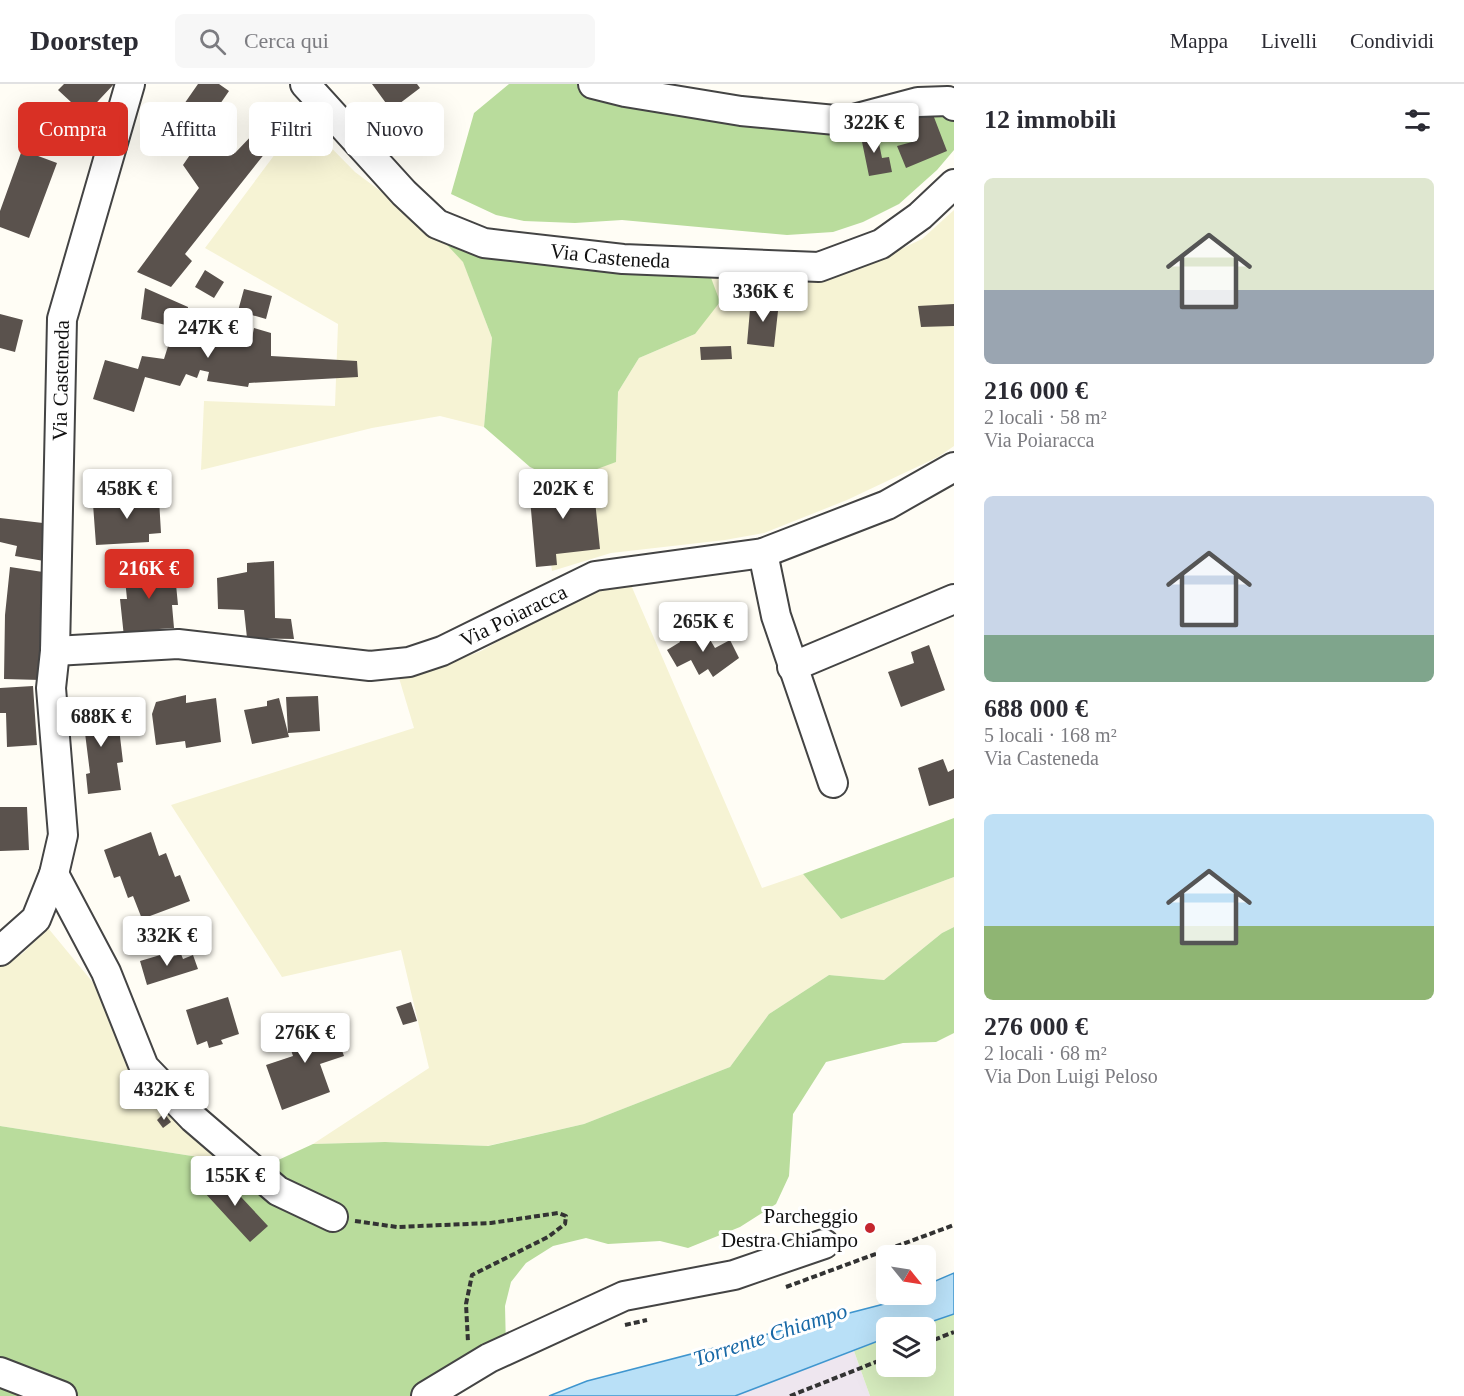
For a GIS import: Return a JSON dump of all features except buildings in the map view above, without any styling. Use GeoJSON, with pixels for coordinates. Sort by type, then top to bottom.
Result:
{"type":"FeatureCollection","features":[{"type":"Feature","properties":{"kind":"street","name":"Via Casteneda"},"geometry":{"type":"LineString","coordinates":[[0,951],[36,919],[54,874],[63,835],[51,688],[55,651],[62,319],[130,84]]}},
{"type":"Feature","properties":{"kind":"street","name":"Via Casteneda"},"geometry":{"type":"LineString","coordinates":[[305,84],[404,193],[437,224],[484,243],[623,259],[819,267],[881,244],[920,216],[954,183]]}},
{"type":"Feature","properties":{"kind":"street"},"geometry":{"type":"LineString","coordinates":[[593,84],[625,92],[741,111],[846,121],[918,102],[951,97]]}},
{"type":"Feature","properties":{"kind":"street","name":"Via Poiaracca"},"geometry":{"type":"LineString","coordinates":[[55,651],[178,644],[370,666],[410,662],[442,651],[595,576],[763,553],[887,505],[954,467]]}},
{"type":"Feature","properties":{"kind":"street"},"geometry":{"type":"LineString","coordinates":[[763,553],[776,616],[833,783]]}},
{"type":"Feature","properties":{"kind":"street"},"geometry":{"type":"LineString","coordinates":[[792,667],[954,599]]}},
{"type":"Feature","properties":{"kind":"street"},"geometry":{"type":"LineString","coordinates":[[54,874],[106,972],[144,1067],[193,1118],[278,1191],[333,1217]]}},
{"type":"Feature","properties":{"kind":"street"},"geometry":{"type":"LineString","coordinates":[[426,1396],[476,1365],[624,1296],[734,1275],[824,1244]]}},
{"type":"Feature","properties":{"kind":"street"},"geometry":{"type":"LineString","coordinates":[[0,1372],[62,1396]]}},
{"type":"Feature","properties":{"kind":"path"},"geometry":{"type":"LineString","coordinates":[[333,1217],[397,1227],[490,1223],[558,1214],[566,1216],[565,1224],[548,1237],[472,1275],[466,1304],[467,1340],[476,1365]]}},
{"type":"Feature","properties":{"kind":"path"},"geometry":{"type":"LineString","coordinates":[[936,1339],[954,1332]]}},
{"type":"Feature","properties":{"kind":"path"},"geometry":{"type":"LineString","coordinates":[[790,1396],[876,1362]]}},
{"type":"Feature","properties":{"kind":"shaded area"},"geometry":{"type":"Polygon","coordinates":[[[333,150],[355,172],[434,231],[463,261],[492,338],[484,427],[440,416],[372,428],[201,470],[204,401],[335,406],[338,324],[205,248],[274,156],[333,156],[333,150]]]}},
{"type":"Feature","properties":{"kind":"shaded area"},"geometry":{"type":"Polygon","coordinates":[[[954,210],[954,446],[938,457],[847,500],[764,533],[725,540],[611,553],[552,571],[539,471],[616,462],[618,392],[639,358],[695,334],[707,267],[878,260],[922,239],[954,210]]]}},
{"type":"Feature","properties":{"kind":"shaded area"},"geometry":{"type":"Polygon","coordinates":[[[631,585],[762,888],[803,874],[841,919],[954,877],[954,927],[942,933],[884,980],[829,975],[769,1014],[730,1067],[584,1124],[487,1146],[385,1142],[313,1144],[429,1068],[401,950],[282,977],[171,805],[414,728],[399,678],[429,671],[481,651],[569,601],[593,592],[631,585]]]}},
{"type":"Feature","properties":{"kind":"shaded area"},"geometry":{"type":"Polygon","coordinates":[[[48,928],[166,1071],[263,1167],[0,1126],[0,964],[22,954],[48,928]]]}},
{"type":"Feature","properties":{"kind":"shaded area"},"geometry":{"type":"Polygon","coordinates":[[[854,1351],[870,1396],[735,1396],[854,1351]]]}},
{"type":"Feature","properties":{"kind":"green space"},"geometry":{"type":"Polygon","coordinates":[[[509,84],[584,84],[855,131],[954,113],[954,150],[937,170],[899,204],[863,222],[833,232],[787,235],[622,220],[575,223],[524,221],[496,215],[451,194],[474,113],[509,84]]]}},
{"type":"Feature","properties":{"kind":"green space"},"geometry":{"type":"Polygon","coordinates":[[[434,231],[482,254],[518,262],[707,267],[720,302],[695,334],[639,358],[618,392],[616,462],[562,482],[530,467],[484,427],[492,338],[463,262],[434,231]]]}},
{"type":"Feature","properties":{"kind":"green space"},"geometry":{"type":"Polygon","coordinates":[[[954,818],[954,877],[841,919],[803,874],[954,818]]]}},
{"type":"Feature","properties":{"kind":"green space"},"geometry":{"type":"Polygon","coordinates":[[[954,927],[954,1033],[936,1042],[903,1043],[826,1062],[793,1114],[789,1176],[776,1204],[740,1227],[688,1248],[660,1241],[608,1244],[586,1238],[553,1246],[526,1263],[511,1282],[505,1306],[506,1348],[434,1396],[0,1396],[0,1126],[263,1167],[313,1144],[385,1142],[488,1146],[584,1124],[730,1067],[769,1014],[829,975],[884,980],[942,933],[954,927]]]}},
{"type":"Feature","properties":{"kind":"green space"},"geometry":{"type":"Polygon","coordinates":[[[954,1314],[954,1396],[870,1396],[854,1351],[876,1342],[876,1377],[936,1377],[936,1320],[954,1314]]]}},
{"type":"Feature","properties":{"kind":"water","name":"Torrente Chiampo"},"geometry":{"type":"Polygon","coordinates":[[[954,1273],[954,1314],[936,1320],[936,1317],[876,1317],[876,1342],[735,1396],[549,1396],[587,1381],[880,1305],[936,1305],[936,1281],[954,1273]]]}},
{"type":"Feature","properties":{"kind":"place","name":"Parcheggio Destra Chiampo"},"geometry":{"type":"Point","coordinates":[870,1228]}}]}
